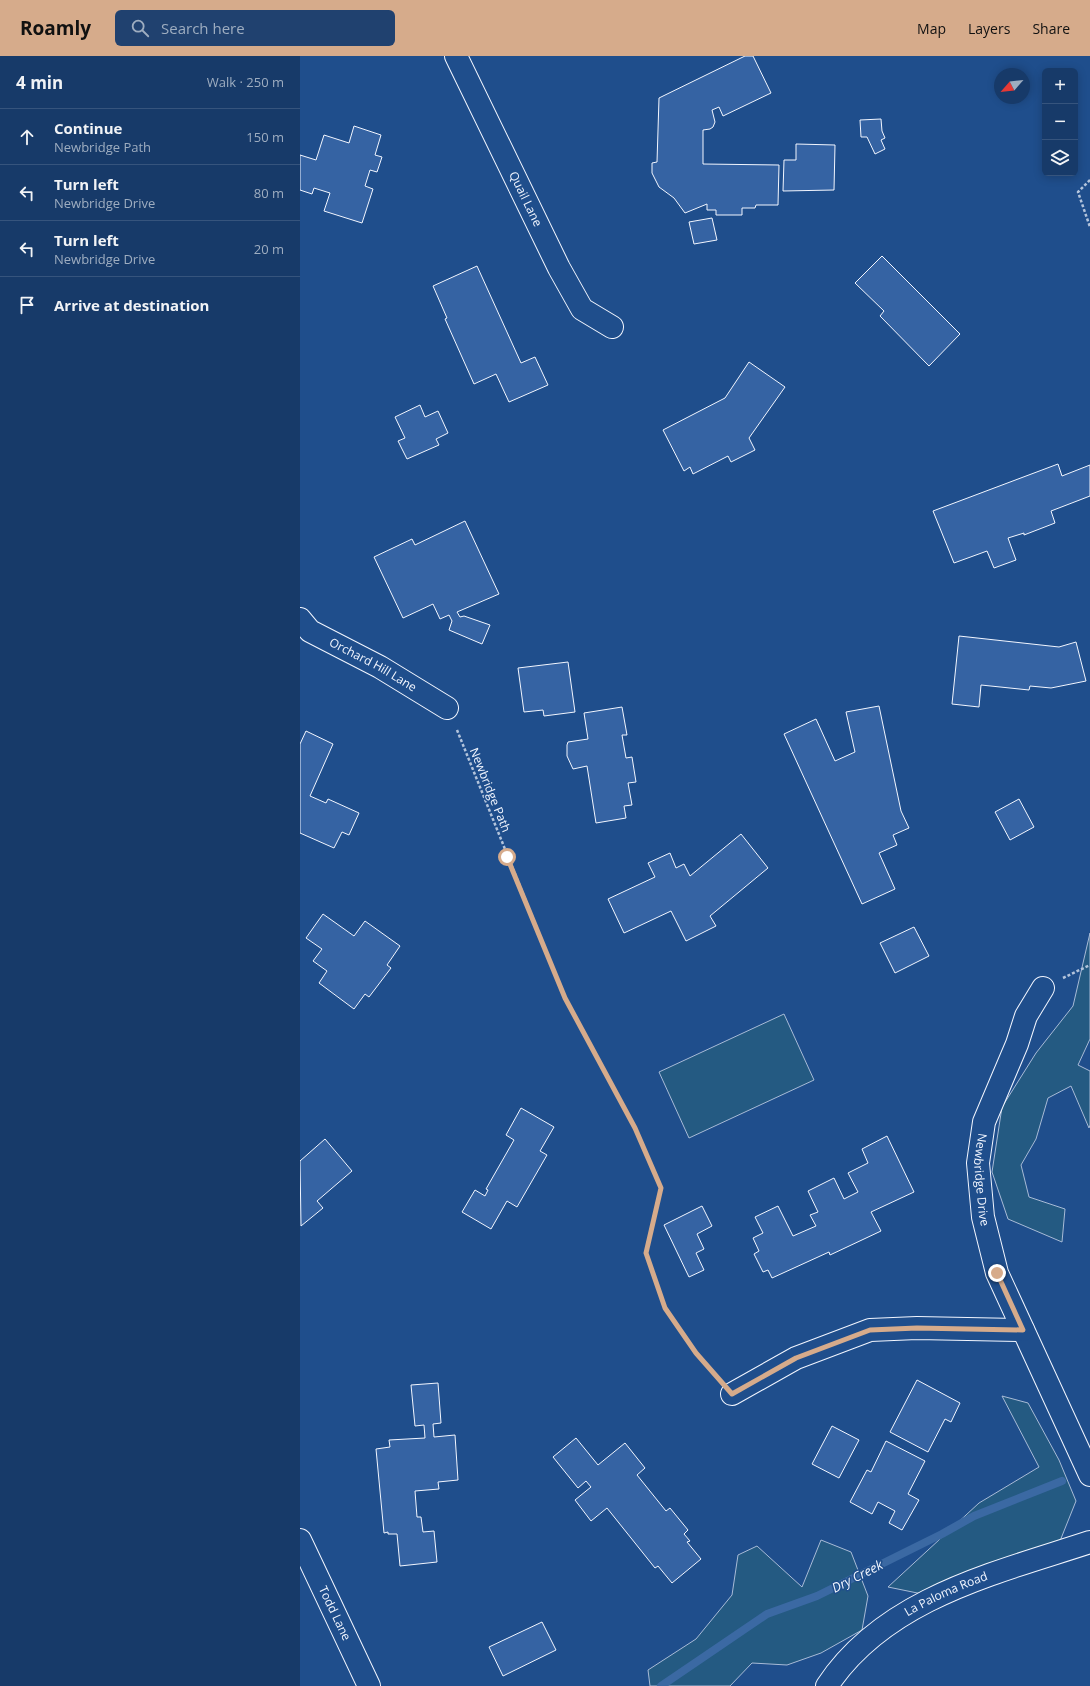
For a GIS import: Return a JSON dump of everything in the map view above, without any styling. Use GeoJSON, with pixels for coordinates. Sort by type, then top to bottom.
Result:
{"type":"FeatureCollection","features":[{"type":"Feature","properties":{"kind":"street","name":"Quail Lane"},"geometry":{"type":"LineString","coordinates":[[456,56],[559,268],[582,309],[612,327]]}},
{"type":"Feature","properties":{"kind":"street","name":"Orchard Hill Lane"},"geometry":{"type":"LineString","coordinates":[[300,620],[310,631],[380,667],[447,708]]}},
{"type":"Feature","properties":{"kind":"street","name":"Newbridge Drive"},"geometry":{"type":"LineString","coordinates":[[1043,988],[1026,1016],[1017,1044],[984,1122],[978,1163],[983,1217],[996,1266],[1023,1330],[1090,1475]]}},
{"type":"Feature","properties":{"kind":"street"},"geometry":{"type":"LineString","coordinates":[[732,1394],[796,1358],[870,1330],[917,1328],[1023,1330]]}},
{"type":"Feature","properties":{"kind":"street","name":"Todd Lane"},"geometry":{"type":"LineString","coordinates":[[300,1540],[369,1686]]}},
{"type":"Feature","properties":{"kind":"street","name":"La Paloma Road"},"geometry":{"type":"LineString","coordinates":[[827,1686],[839,1667],[870,1637],[908,1612],[977,1579],[1090,1542]]}},
{"type":"Feature","properties":{"kind":"path"},"geometry":{"type":"LineString","coordinates":[[1090,180],[1078,192],[1090,227]]}},
{"type":"Feature","properties":{"kind":"path","name":"Newbridge Path"},"geometry":{"type":"LineString","coordinates":[[447,708],[565,998],[635,1128],[661,1188],[646,1253],[665,1308],[696,1353],[732,1394]]}},
{"type":"Feature","properties":{"kind":"path"},"geometry":{"type":"LineString","coordinates":[[1043,988],[1090,965]]}},
{"type":"Feature","properties":{"kind":"shaded area"},"geometry":{"type":"Polygon","coordinates":[[[1090,933],[1090,1039],[1078,1065],[1090,1071],[1090,1125],[1089,1128],[1071,1086],[1048,1098],[1036,1139],[1021,1165],[1029,1197],[1065,1209],[1062,1242],[1008,1219],[992,1172],[1002,1107],[1036,1053],[1073,1006],[1090,933]]]}},
{"type":"Feature","properties":{"kind":"shaded area"},"geometry":{"type":"Polygon","coordinates":[[[784,1014],[814,1080],[689,1138],[659,1072],[784,1014]]]}},
{"type":"Feature","properties":{"kind":"shaded area"},"geometry":{"type":"Polygon","coordinates":[[[1002,1396],[1028,1403],[1059,1460],[1076,1501],[1060,1541],[937,1597],[888,1587],[979,1503],[1039,1467],[1002,1396]]]}},
{"type":"Feature","properties":{"kind":"shaded area"},"geometry":{"type":"Polygon","coordinates":[[[821,1540],[851,1552],[868,1596],[862,1630],[821,1653],[787,1665],[752,1663],[730,1686],[650,1686],[648,1670],[696,1639],[732,1595],[738,1555],[757,1546],[802,1587],[821,1540]]]}},
{"type":"Feature","properties":{"kind":"building"},"geometry":{"type":"Polygon","coordinates":[[[745,56],[753,56],[771,93],[723,116],[719,107],[712,110],[715,122],[713,127],[703,130],[703,164],[779,165],[778,205],[756,205],[755,208],[742,208],[742,215],[716,215],[716,210],[707,210],[707,204],[685,213],[674,198],[659,187],[652,173],[652,163],[657,162],[659,98],[745,56]]]}},
{"type":"Feature","properties":{"kind":"building"},"geometry":{"type":"Polygon","coordinates":[[[881,119],[882,131],[885,138],[881,140],[885,149],[875,154],[867,137],[861,137],[860,120],[881,119]]]}},
{"type":"Feature","properties":{"kind":"building"},"geometry":{"type":"Polygon","coordinates":[[[354,126],[381,135],[375,155],[382,157],[377,172],[370,170],[365,186],[373,189],[362,223],[324,211],[330,193],[314,188],[312,194],[300,190],[300,155],[316,160],[324,135],[349,143],[354,126]]]}},
{"type":"Feature","properties":{"kind":"building"},"geometry":{"type":"Polygon","coordinates":[[[796,144],[835,145],[834,190],[783,191],[784,160],[796,160],[796,144]]]}},
{"type":"Feature","properties":{"kind":"building"},"geometry":{"type":"Polygon","coordinates":[[[712,218],[717,240],[694,244],[689,222],[712,218]]]}},
{"type":"Feature","properties":{"kind":"building"},"geometry":{"type":"Polygon","coordinates":[[[882,256],[960,334],[929,366],[880,316],[884,311],[855,283],[882,256]]]}},
{"type":"Feature","properties":{"kind":"building"},"geometry":{"type":"Polygon","coordinates":[[[477,266],[521,363],[535,357],[548,385],[509,402],[496,374],[474,384],[445,319],[447,318],[433,286],[477,266]]]}},
{"type":"Feature","properties":{"kind":"building"},"geometry":{"type":"Polygon","coordinates":[[[749,362],[785,387],[749,438],[755,450],[731,462],[728,456],[693,474],[690,467],[684,471],[663,430],[725,398],[749,362]]]}},
{"type":"Feature","properties":{"kind":"building"},"geometry":{"type":"Polygon","coordinates":[[[420,405],[425,417],[438,411],[448,433],[436,439],[439,445],[407,459],[398,441],[405,438],[395,417],[420,405]]]}},
{"type":"Feature","properties":{"kind":"building"},"geometry":{"type":"Polygon","coordinates":[[[1058,464],[1062,476],[1090,465],[1090,496],[1051,511],[1055,523],[1024,535],[1024,533],[1008,538],[1016,560],[994,568],[987,551],[954,563],[933,511],[1058,464]]]}},
{"type":"Feature","properties":{"kind":"building"},"geometry":{"type":"Polygon","coordinates":[[[465,521],[499,594],[457,612],[460,617],[464,616],[490,625],[482,644],[449,630],[452,621],[449,615],[440,619],[433,604],[403,618],[374,557],[412,539],[415,545],[465,521]]]}},
{"type":"Feature","properties":{"kind":"building"},"geometry":{"type":"Polygon","coordinates":[[[959,636],[1059,647],[1076,642],[1086,681],[1051,688],[1030,686],[1029,690],[981,685],[979,707],[952,704],[959,636]]]}},
{"type":"Feature","properties":{"kind":"building"},"geometry":{"type":"Polygon","coordinates":[[[568,662],[575,712],[544,716],[543,710],[524,712],[518,668],[568,662]]]}},
{"type":"Feature","properties":{"kind":"building"},"geometry":{"type":"Polygon","coordinates":[[[879,706],[901,811],[909,828],[893,835],[897,845],[879,853],[895,889],[862,904],[784,734],[816,719],[835,761],[855,752],[846,712],[879,706]]]}},
{"type":"Feature","properties":{"kind":"building"},"geometry":{"type":"Polygon","coordinates":[[[622,707],[627,735],[622,735],[626,758],[632,757],[636,782],[628,783],[632,805],[624,806],[626,818],[596,823],[587,766],[573,769],[567,756],[567,745],[568,742],[588,739],[584,713],[622,707]]]}},
{"type":"Feature","properties":{"kind":"building"},"geometry":{"type":"Polygon","coordinates":[[[306,731],[333,744],[310,796],[326,803],[328,799],[359,813],[349,835],[342,832],[334,848],[300,833],[300,744],[306,731]]]}},
{"type":"Feature","properties":{"kind":"building"},"geometry":{"type":"Polygon","coordinates":[[[1019,799],[1034,827],[1010,840],[995,812],[1019,799]]]}},
{"type":"Feature","properties":{"kind":"building"},"geometry":{"type":"Polygon","coordinates":[[[741,834],[768,868],[710,916],[716,926],[686,941],[671,911],[624,933],[608,899],[655,877],[648,863],[670,853],[676,868],[684,864],[690,876],[741,834]]]}},
{"type":"Feature","properties":{"kind":"building"},"geometry":{"type":"Polygon","coordinates":[[[323,914],[354,936],[365,921],[400,946],[387,965],[391,968],[369,997],[365,994],[354,1009],[319,983],[327,971],[313,961],[322,949],[306,938],[323,914]]]}},
{"type":"Feature","properties":{"kind":"building"},"geometry":{"type":"Polygon","coordinates":[[[914,927],[929,956],[895,973],[880,943],[914,927]]]}},
{"type":"Feature","properties":{"kind":"building"},"geometry":{"type":"Polygon","coordinates":[[[521,1108],[554,1127],[540,1151],[547,1155],[517,1207],[507,1201],[491,1229],[462,1212],[475,1190],[485,1196],[488,1190],[486,1189],[514,1140],[506,1135],[521,1108]]]}},
{"type":"Feature","properties":{"kind":"building"},"geometry":{"type":"Polygon","coordinates":[[[887,1136],[914,1192],[871,1212],[881,1231],[830,1255],[829,1252],[772,1278],[768,1270],[763,1272],[754,1254],[759,1251],[753,1238],[763,1233],[755,1217],[778,1206],[793,1236],[816,1226],[810,1215],[818,1212],[808,1191],[834,1178],[844,1199],[858,1192],[848,1173],[868,1163],[862,1149],[887,1136]]]}},
{"type":"Feature","properties":{"kind":"building"},"geometry":{"type":"Polygon","coordinates":[[[325,1139],[352,1171],[317,1201],[323,1208],[301,1226],[300,1161],[325,1139]]]}},
{"type":"Feature","properties":{"kind":"building"},"geometry":{"type":"Polygon","coordinates":[[[702,1206],[712,1226],[697,1234],[704,1249],[696,1253],[704,1270],[689,1277],[664,1225],[702,1206]]]}},
{"type":"Feature","properties":{"kind":"building"},"geometry":{"type":"Polygon","coordinates":[[[917,1380],[960,1403],[951,1422],[945,1419],[928,1452],[890,1432],[917,1380]]]}},
{"type":"Feature","properties":{"kind":"building"},"geometry":{"type":"Polygon","coordinates":[[[438,1383],[441,1423],[433,1424],[434,1437],[455,1435],[458,1480],[438,1482],[439,1489],[415,1491],[417,1517],[421,1517],[423,1532],[434,1531],[437,1562],[400,1566],[397,1534],[388,1534],[388,1532],[384,1533],[376,1449],[390,1447],[389,1440],[425,1438],[424,1425],[415,1426],[411,1385],[438,1383]]]}},
{"type":"Feature","properties":{"kind":"building"},"geometry":{"type":"Polygon","coordinates":[[[832,1426],[859,1440],[839,1478],[812,1464],[832,1426]]]}},
{"type":"Feature","properties":{"kind":"building"},"geometry":{"type":"Polygon","coordinates":[[[576,1438],[598,1465],[625,1443],[645,1468],[637,1475],[666,1511],[670,1508],[688,1530],[684,1534],[690,1541],[687,1542],[701,1559],[672,1583],[658,1566],[655,1568],[607,1508],[591,1521],[575,1500],[591,1487],[586,1481],[578,1488],[553,1457],[576,1438]]]}},
{"type":"Feature","properties":{"kind":"building"},"geometry":{"type":"Polygon","coordinates":[[[886,1441],[925,1461],[908,1494],[919,1500],[902,1530],[889,1523],[895,1511],[878,1502],[872,1514],[850,1502],[867,1470],[871,1472],[886,1441]]]}},
{"type":"Feature","properties":{"kind":"building"},"geometry":{"type":"Polygon","coordinates":[[[542,1622],[556,1650],[503,1676],[489,1647],[542,1622]]]}},
{"type":"Feature","properties":{"kind":"waterway","name":"Dry Creek"},"geometry":{"type":"LineString","coordinates":[[661,1686],[767,1614],[817,1596],[942,1534],[974,1516],[1062,1481]]}},
{"type":"Feature","properties":{"kind":"route"},"geometry":{"type":"LineString","coordinates":[[507,857],[565,998],[635,1128],[661,1188],[646,1253],[665,1308],[696,1353],[732,1394],[740,1391],[796,1358],[870,1330],[917,1328],[1023,1330],[997,1273]]}}]}
